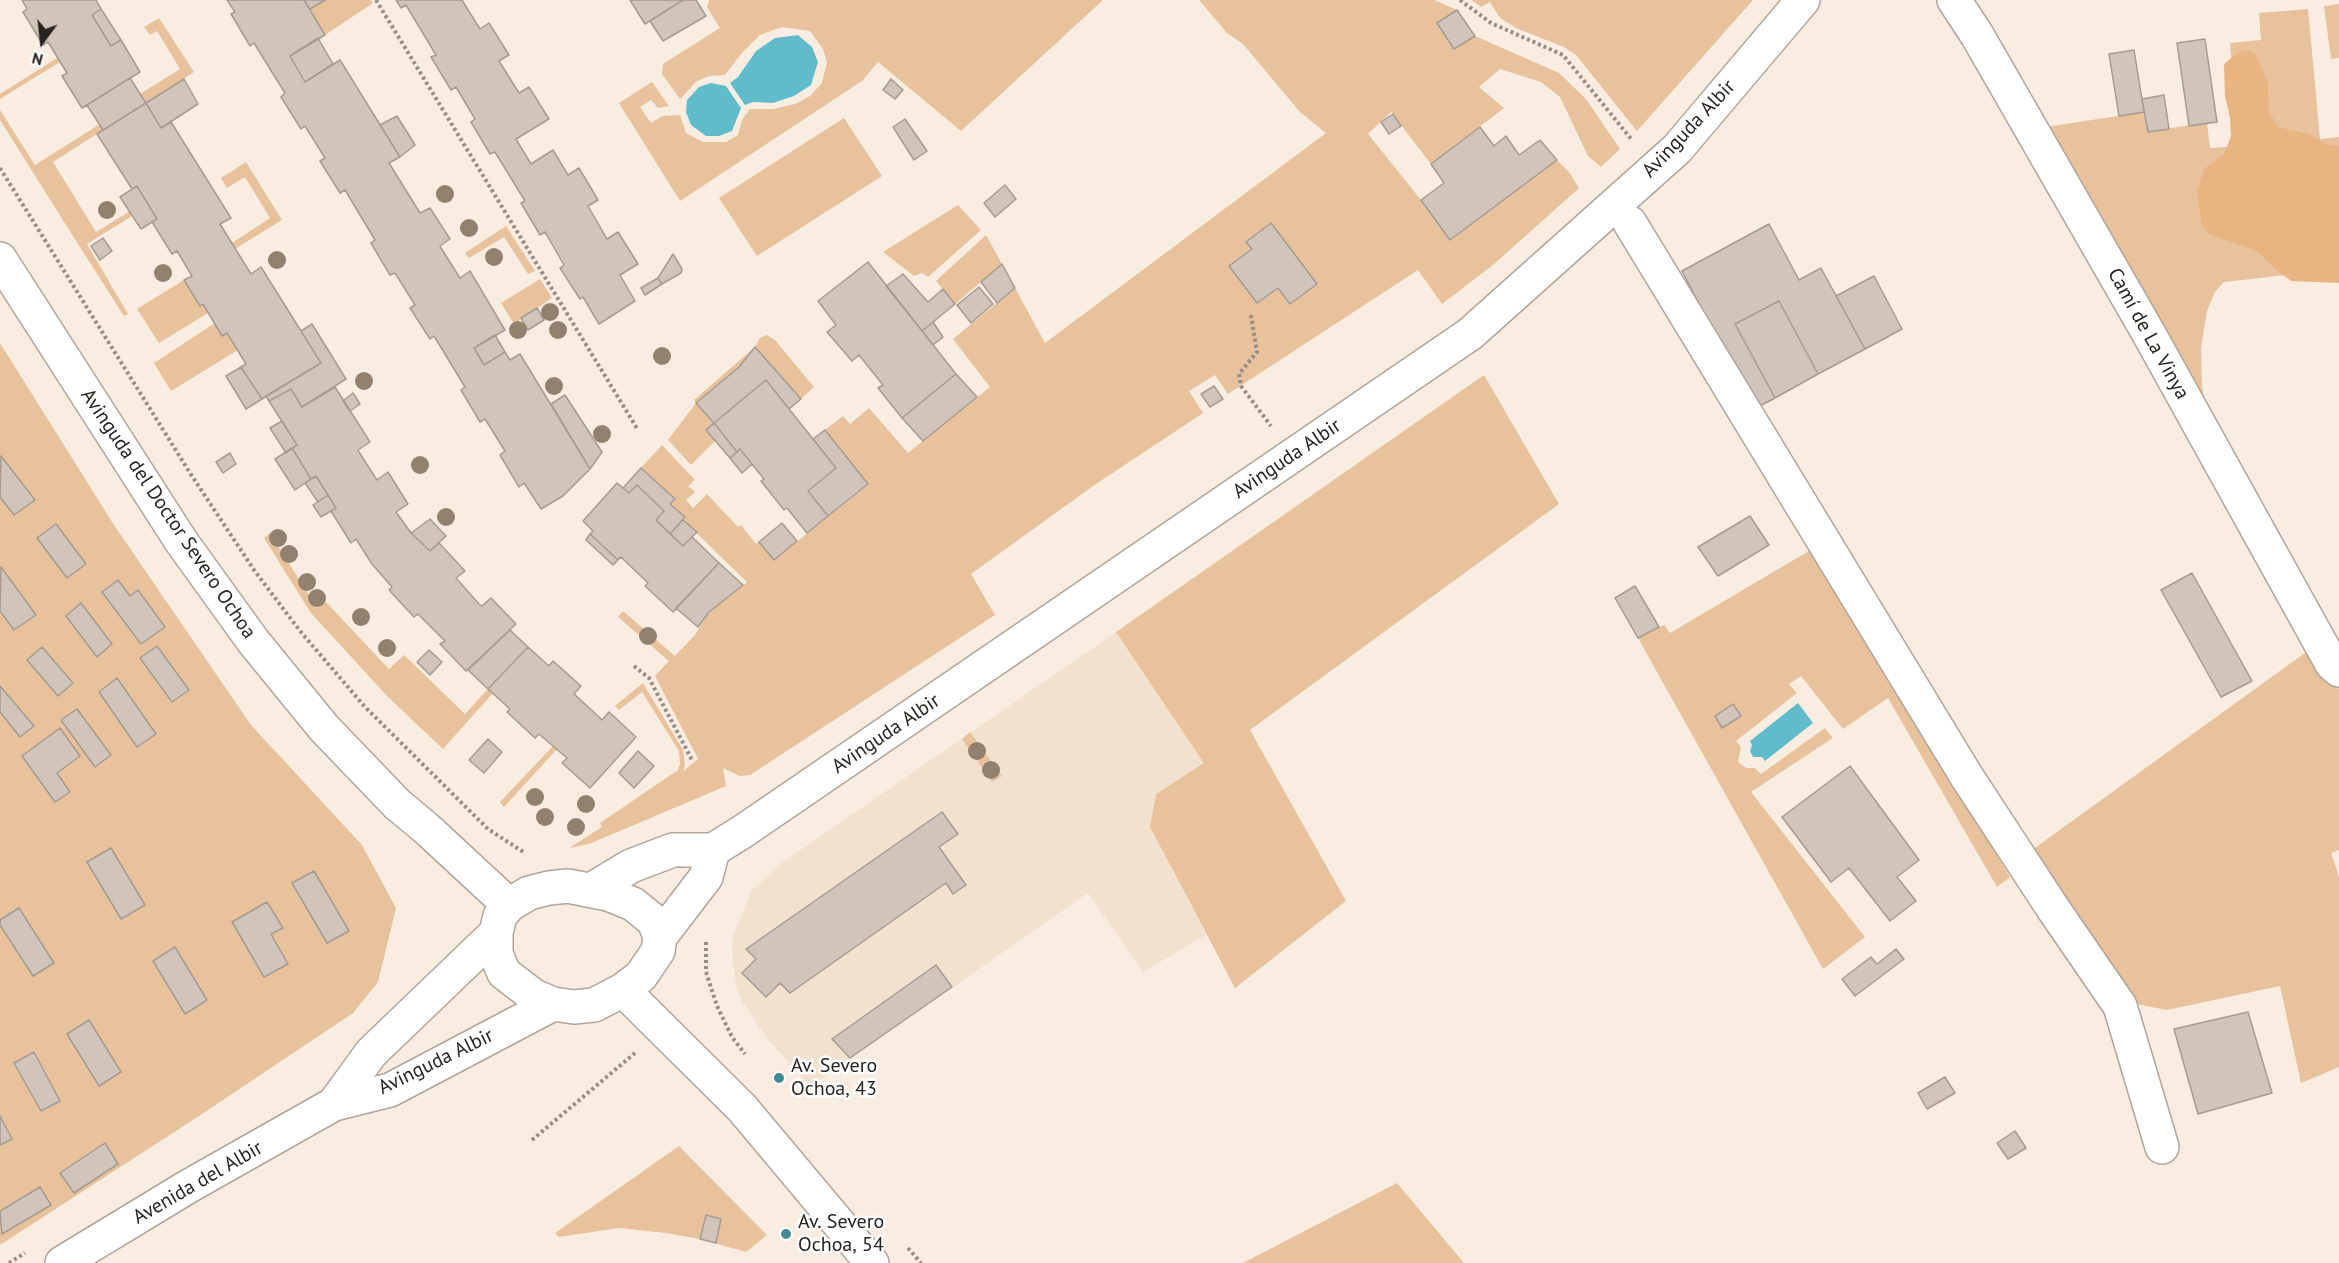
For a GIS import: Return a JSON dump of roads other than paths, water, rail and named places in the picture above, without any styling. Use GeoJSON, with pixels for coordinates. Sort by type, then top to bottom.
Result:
{"type":"FeatureCollection","features":[{"type":"Feature","properties":{"kind":"street","name":"Avinguda Albir"},"geometry":{"type":"LineString","coordinates":[[713,850],[1470,334],[1677,148],[1803,0]]}},
{"type":"Feature","properties":{"kind":"street","name":"Camí de La Vinya"},"geometry":{"type":"LineString","coordinates":[[1954,0],[1977,35],[2149,334],[2332,664],[2339,670]]}},
{"type":"Feature","properties":{"kind":"street"},"geometry":{"type":"LineString","coordinates":[[1630,223],[1967,777],[2120,1006],[2162,1147]]}},
{"type":"Feature","properties":{"kind":"street","name":"Avinguda del Doctor Severo Ochoa"},"geometry":{"type":"LineString","coordinates":[[0,259],[181,541],[253,641],[324,728],[397,804],[427,829],[502,919]]}},
{"type":"Feature","properties":{"kind":"street"},"geometry":{"type":"LineString","coordinates":[[591,890],[631,866],[673,850],[713,850],[706,877],[660,937]]}},
{"type":"Feature","properties":{"kind":"street"},"geometry":{"type":"LineString","coordinates":[[568,886],[591,890],[633,904],[654,921],[660,937],[658,951],[641,976],[623,990],[594,1005],[574,1007],[553,1004],[534,996],[504,973],[496,954],[502,919],[529,893],[568,886]]}},
{"type":"Feature","properties":{"kind":"street","name":"Avinguda Albir"},"geometry":{"type":"LineString","coordinates":[[334,1104],[371,1053],[502,919]]}},
{"type":"Feature","properties":{"kind":"street"},"geometry":{"type":"LineString","coordinates":[[623,990],[742,1108],[872,1263]]}},
{"type":"Feature","properties":{"kind":"street","name":"Avinguda Albir"},"geometry":{"type":"LineString","coordinates":[[334,1104],[390,1090],[553,1004]]}},
{"type":"Feature","properties":{"kind":"street","name":"Avenida del Albir"},"geometry":{"type":"LineString","coordinates":[[62,1263],[189,1186],[334,1104]]}},
{"type":"Feature","properties":{"kind":"water"},"geometry":{"type":"Polygon","coordinates":[[[798,35],[812,47],[818,62],[811,85],[794,96],[773,103],[753,102],[745,105],[730,83],[738,77],[756,51],[775,38],[798,35]]]}},
{"type":"Feature","properties":{"kind":"water"},"geometry":{"type":"Polygon","coordinates":[[[711,83],[726,86],[741,108],[732,131],[719,136],[706,136],[691,125],[686,112],[687,100],[699,87],[711,83]]]}},
{"type":"Feature","properties":{"kind":"water"},"geometry":{"type":"Polygon","coordinates":[[[1798,703],[1813,723],[1765,761],[1762,757],[1753,757],[1750,751],[1752,745],[1750,741],[1798,703]]]}},
{"type":"Feature","properties":{"kind":"place","name":"Av. Severo Ochoa, 43"},"geometry":{"type":"Point","coordinates":[779,1078]}},
{"type":"Feature","properties":{"kind":"place","name":"Av. Severo Ochoa, 54"},"geometry":{"type":"Point","coordinates":[786,1234]}}]}
